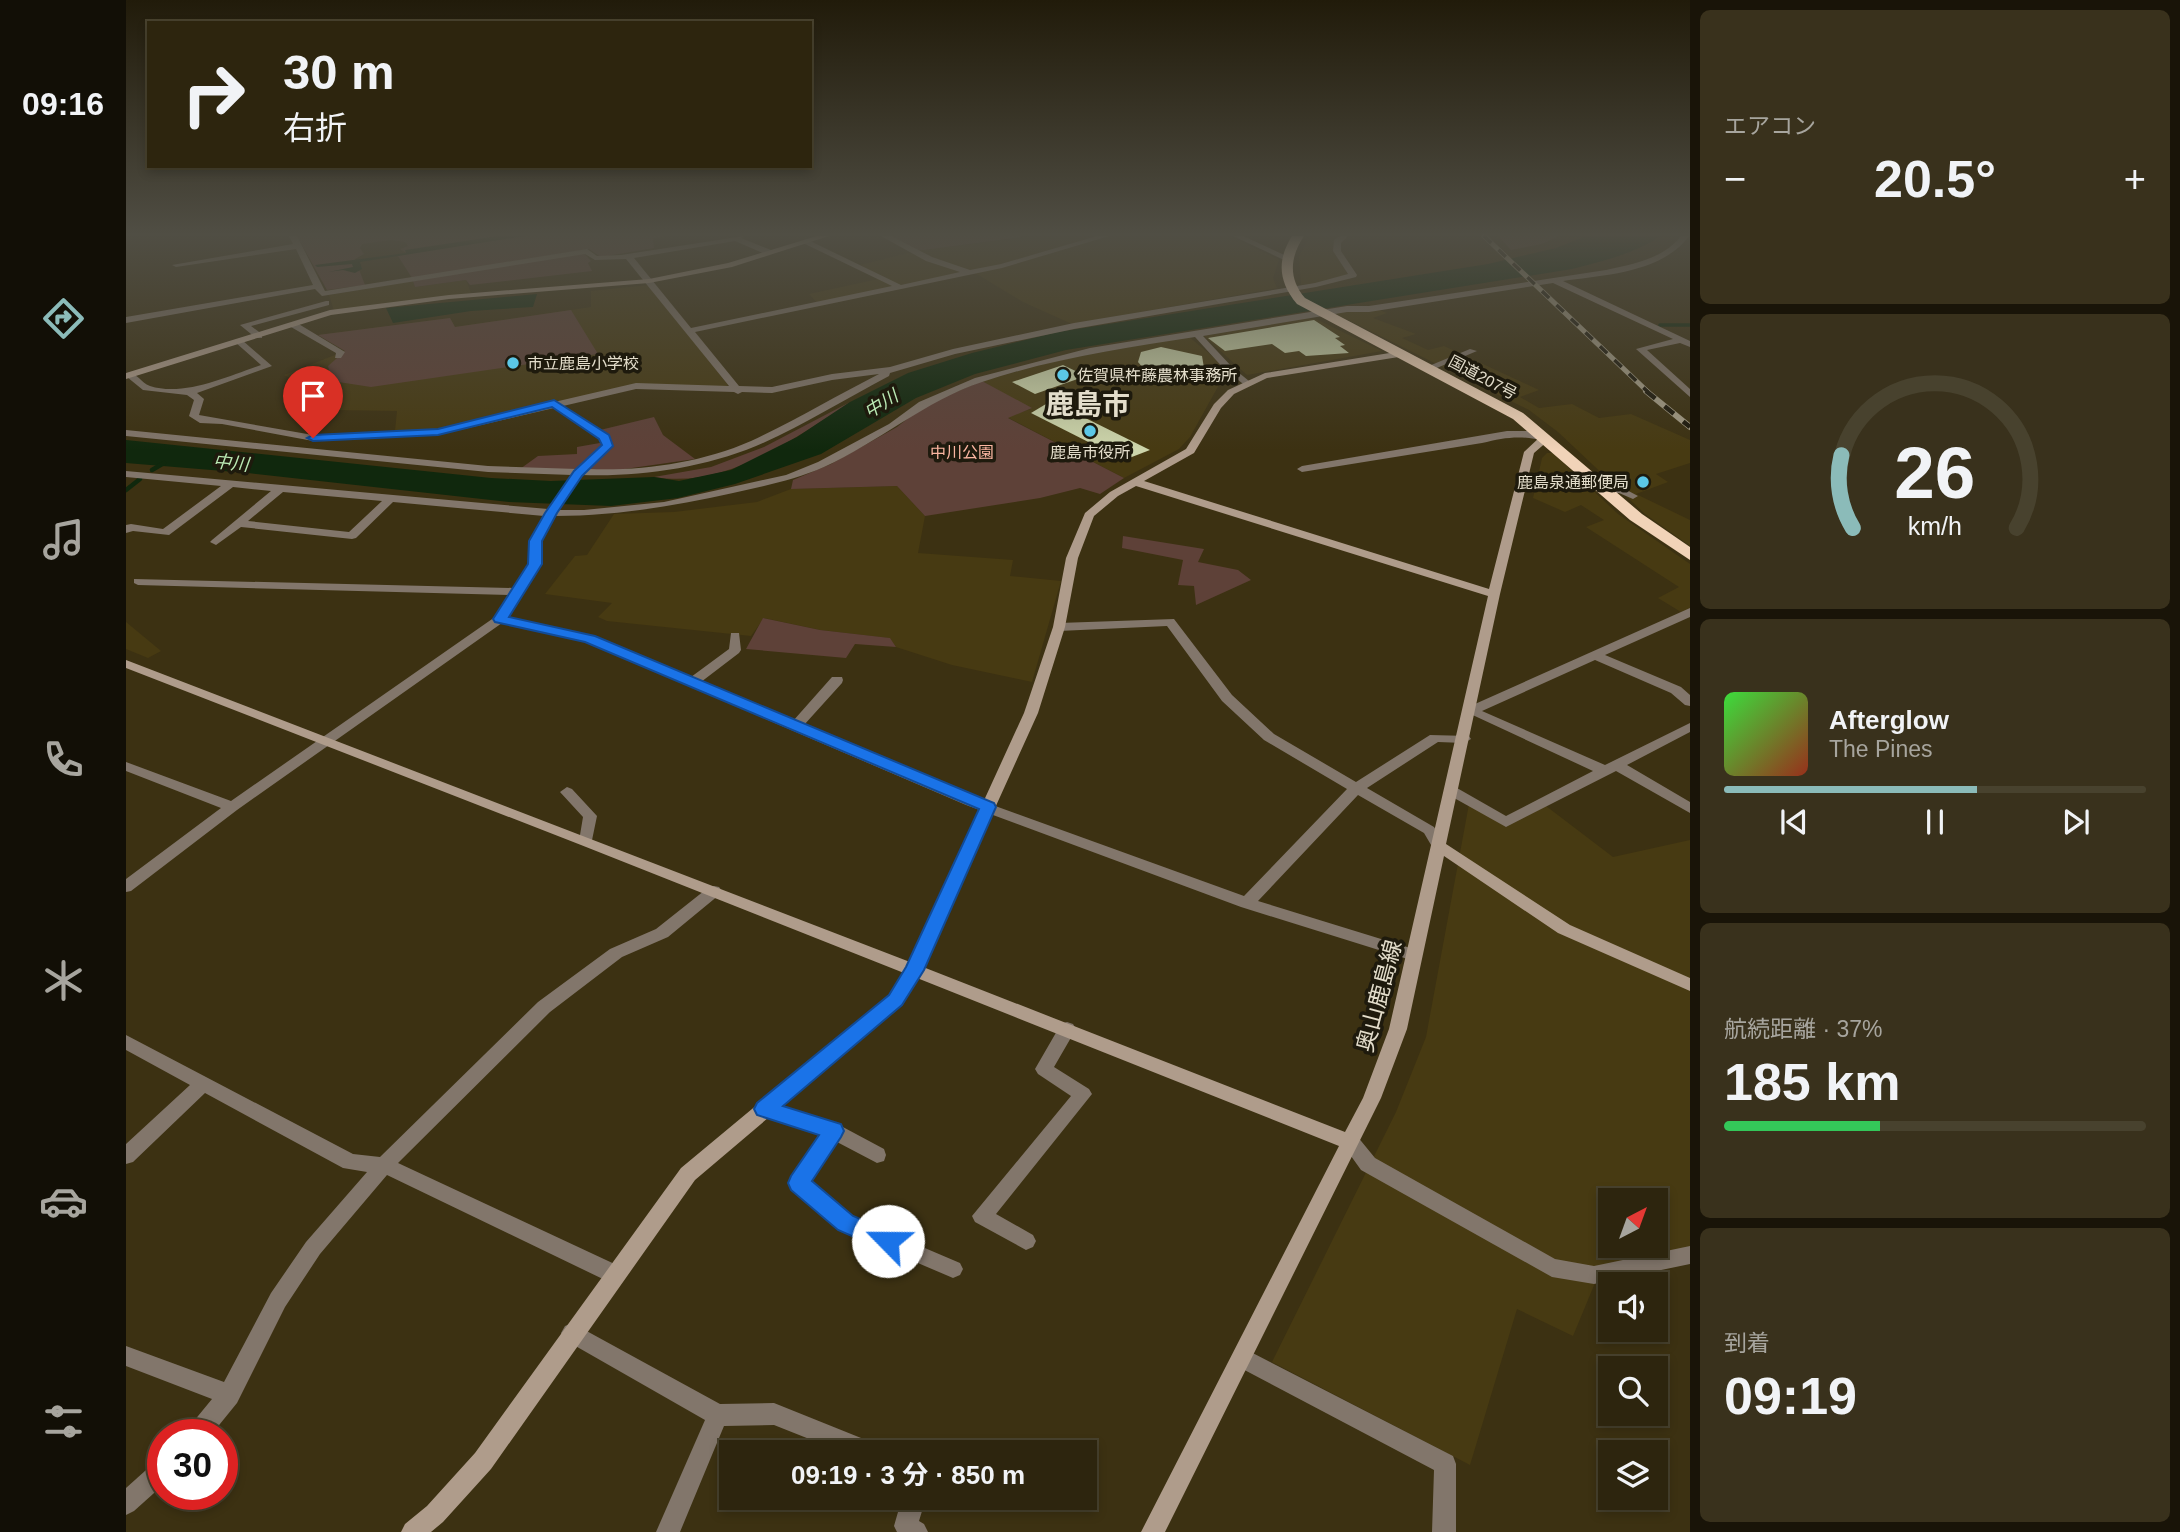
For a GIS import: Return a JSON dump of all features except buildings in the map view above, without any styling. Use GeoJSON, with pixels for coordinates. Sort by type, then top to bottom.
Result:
{"type":"FeatureCollection","features":[{"type":"Feature","properties":{"kind":"highway","name":"国道207号"},"geometry":{"type":"LineString","coordinates":[[1313,307],[1497,402],[1545,438],[1636,517],[1690,555]]}},
{"type":"Feature","properties":{"kind":"street"},"geometry":{"type":"LineString","coordinates":[[126,320],[220,307]]}},
{"type":"Feature","properties":{"kind":"street"},"geometry":{"type":"LineString","coordinates":[[259,336],[244,325],[288,307]]}},
{"type":"Feature","properties":{"kind":"street"},"geometry":{"type":"LineString","coordinates":[[328,307],[331,313]]}},
{"type":"Feature","properties":{"kind":"street"},"geometry":{"type":"LineString","coordinates":[[128,375],[331,313],[372,307]]}},
{"type":"Feature","properties":{"kind":"street"},"geometry":{"type":"LineString","coordinates":[[670,307],[738,391]]}},
{"type":"Feature","properties":{"kind":"street"},"geometry":{"type":"LineString","coordinates":[[689,331],[804,307]]}},
{"type":"Feature","properties":{"kind":"street"},"geometry":{"type":"LineString","coordinates":[[190,392],[199,399],[194,416],[196,419],[313,438],[438,432],[636,386],[772,390],[832,377],[891,370],[1037,334],[1189,307]]}},
{"type":"Feature","properties":{"kind":"street"},"geometry":{"type":"LineString","coordinates":[[126,474],[551,513],[584,513],[664,505],[789,477],[822,464],[892,426],[922,404],[978,380],[1093,350],[1359,307]]}},
{"type":"Feature","properties":{"kind":"street"},"geometry":{"type":"LineString","coordinates":[[1613,307],[1686,342]]}},
{"type":"Feature","properties":{"kind":"street"},"geometry":{"type":"LineString","coordinates":[[294,325],[341,352],[338,356]]}},
{"type":"Feature","properties":{"kind":"street"},"geometry":{"type":"LineString","coordinates":[[1199,334],[1199,338],[1232,369],[1236,377],[1246,383]]}},
{"type":"Feature","properties":{"kind":"street"},"geometry":{"type":"LineString","coordinates":[[128,375],[146,388],[190,392],[267,366],[239,342]]}},
{"type":"Feature","properties":{"kind":"street"},"geometry":{"type":"LineString","coordinates":[[1686,342],[1640,349],[1690,394]]}},
{"type":"Feature","properties":{"kind":"street"},"geometry":{"type":"LineString","coordinates":[[1429,368],[1472,351]]}},
{"type":"Feature","properties":{"kind":"street"},"geometry":{"type":"LineString","coordinates":[[414,1532],[435,1514],[483,1461],[688,1174],[895,1000],[914,970],[1031,713],[1059,628],[1072,558],[1090,515],[1100,504],[1189,451],[1217,405],[1246,383],[1265,376],[1402,354]]}},
{"type":"Feature","properties":{"kind":"street"},"geometry":{"type":"LineString","coordinates":[[126,433],[488,470],[578,473],[652,469],[727,453],[765,437],[891,370]]}},
{"type":"Feature","properties":{"kind":"street"},"geometry":{"type":"LineString","coordinates":[[126,887],[232,807],[500,619],[535,564],[536,541],[551,513],[578,473],[608,442],[554,404]]}},
{"type":"Feature","properties":{"kind":"street"},"geometry":{"type":"LineString","coordinates":[[1302,469],[1482,440],[1508,432],[1519,431],[1545,438]]}},
{"type":"Feature","properties":{"kind":"street","name":"奥山鹿島線"},"geometry":{"type":"LineString","coordinates":[[1153,1532],[1372,1098],[1398,1029],[1471,711],[1494,594],[1529,452],[1545,438]]}},
{"type":"Feature","properties":{"kind":"street"},"geometry":{"type":"LineString","coordinates":[[1135,482],[1494,594]]}},
{"type":"Feature","properties":{"kind":"street"},"geometry":{"type":"LineString","coordinates":[[126,530],[131,527],[165,533],[232,483]]}},
{"type":"Feature","properties":{"kind":"street"},"geometry":{"type":"LineString","coordinates":[[216,542],[282,487]]}},
{"type":"Feature","properties":{"kind":"street"},"geometry":{"type":"LineString","coordinates":[[1606,491],[1621,490],[1633,496]]}},
{"type":"Feature","properties":{"kind":"street"},"geometry":{"type":"LineString","coordinates":[[239,523],[352,536],[390,499]]}},
{"type":"Feature","properties":{"kind":"street"},"geometry":{"type":"LineString","coordinates":[[138,581],[517,593]]}},
{"type":"Feature","properties":{"kind":"street"},"geometry":{"type":"LineString","coordinates":[[1471,711],[1690,612]]}},
{"type":"Feature","properties":{"kind":"street"},"geometry":{"type":"LineString","coordinates":[[500,619],[590,639],[988,807],[1247,904],[1414,955]]}},
{"type":"Feature","properties":{"kind":"street"},"geometry":{"type":"LineString","coordinates":[[1059,628],[1170,622],[1227,698],[1269,737],[1429,830],[1439,846],[1564,929],[1690,985]]}},
{"type":"Feature","properties":{"kind":"street"},"geometry":{"type":"LineString","coordinates":[[694,681],[735,650],[735,636]]}},
{"type":"Feature","properties":{"kind":"street"},"geometry":{"type":"LineString","coordinates":[[1595,655],[1676,690],[1690,702]]}},
{"type":"Feature","properties":{"kind":"street"},"geometry":{"type":"LineString","coordinates":[[126,664],[328,740],[1350,1142],[1368,1164],[1552,1268],[1594,1275],[1690,1255]]}},
{"type":"Feature","properties":{"kind":"street"},"geometry":{"type":"LineString","coordinates":[[796,726],[837,680]]}},
{"type":"Feature","properties":{"kind":"street"},"geometry":{"type":"LineString","coordinates":[[1471,711],[1609,767],[1690,808]]}},
{"type":"Feature","properties":{"kind":"street"},"geometry":{"type":"LineString","coordinates":[[1452,791],[1506,822],[1690,727]]}},
{"type":"Feature","properties":{"kind":"street"},"geometry":{"type":"LineString","coordinates":[[1247,904],[1356,788],[1435,738],[1464,739]]}},
{"type":"Feature","properties":{"kind":"street"},"geometry":{"type":"LineString","coordinates":[[126,766],[232,807]]}},
{"type":"Feature","properties":{"kind":"street"},"geometry":{"type":"LineString","coordinates":[[567,792],[590,816],[586,841]]}},
{"type":"Feature","properties":{"kind":"street"},"geometry":{"type":"LineString","coordinates":[[210,1419],[229,1395],[278,1300],[313,1248],[384,1166],[544,1007],[616,953],[662,933],[714,891]]}},
{"type":"Feature","properties":{"kind":"street"},"geometry":{"type":"LineString","coordinates":[[1026,1241],[982,1216],[1083,1094],[1044,1069],[1067,1029]]}},
{"type":"Feature","properties":{"kind":"street"},"geometry":{"type":"LineString","coordinates":[[126,1042],[350,1162],[384,1166],[614,1274]]}},
{"type":"Feature","properties":{"kind":"street"},"geometry":{"type":"LineString","coordinates":[[126,1156],[203,1084]]}},
{"type":"Feature","properties":{"kind":"street"},"geometry":{"type":"LineString","coordinates":[[765,1109],[834,1131],[877,1154]]}},
{"type":"Feature","properties":{"kind":"street"},"geometry":{"type":"LineString","coordinates":[[834,1131],[799,1183],[845,1223],[953,1269]]}},
{"type":"Feature","properties":{"kind":"street"},"geometry":{"type":"LineString","coordinates":[[572,1333],[718,1415],[774,1414],[838,1440]]}},
{"type":"Feature","properties":{"kind":"street"},"geometry":{"type":"LineString","coordinates":[[126,1356],[229,1395]]}},
{"type":"Feature","properties":{"kind":"street"},"geometry":{"type":"LineString","coordinates":[[1243,1358],[1445,1464],[1444,1532]]}},
{"type":"Feature","properties":{"kind":"street"},"geometry":{"type":"LineString","coordinates":[[668,1532],[718,1415]]}},
{"type":"Feature","properties":{"kind":"street"},"geometry":{"type":"LineString","coordinates":[[126,1503],[147,1484]]}},
{"type":"Feature","properties":{"kind":"street"},"geometry":{"type":"LineString","coordinates":[[911,1510],[906,1526],[916,1532]]}},
{"type":"Feature","properties":{"kind":"shaded area"},"geometry":{"type":"Polygon","coordinates":[[[333,307],[361,307],[334,311],[333,307]]]}},
{"type":"Feature","properties":{"kind":"shaded area","name":"市立鹿島小学校"},"geometry":{"type":"Polygon","coordinates":[[[588,307],[667,307],[728,385],[724,388],[633,385],[436,430],[395,431],[397,411],[332,410],[312,389],[284,375],[345,351],[318,335],[450,318],[455,327],[588,307]]]}},
{"type":"Feature","properties":{"kind":"shaded area"},"geometry":{"type":"Polygon","coordinates":[[[1035,307],[1166,307],[1072,324],[1035,307]]]}},
{"type":"Feature","properties":{"kind":"shaded area"},"geometry":{"type":"Polygon","coordinates":[[[1373,307],[1387,313],[1373,318],[1416,334],[1402,338],[1428,350],[1444,346],[1539,390],[1520,397],[1539,408],[1572,404],[1599,418],[1631,414],[1690,440],[1690,463],[1656,474],[1668,482],[1636,494],[1690,520],[1690,546],[1645,514],[1558,432],[1529,410],[1334,313],[1373,307]]]}},
{"type":"Feature","properties":{"kind":"shaded area"},"geometry":{"type":"Polygon","coordinates":[[[1308,318],[1318,320],[1382,351],[1247,375],[1204,336],[1308,318]]]}},
{"type":"Feature","properties":{"kind":"shaded area"},"geometry":{"type":"Polygon","coordinates":[[[1188,336],[1218,361],[1225,374],[1190,437],[1179,449],[1124,478],[1007,417],[1031,409],[982,381],[1055,361],[1188,336]]]}},
{"type":"Feature","properties":{"kind":"shaded area"},"geometry":{"type":"Polygon","coordinates":[[[1547,453],[1553,453],[1618,514],[1690,564],[1690,611],[1681,612],[1658,598],[1679,587],[1586,527],[1604,520],[1581,505],[1565,512],[1533,498],[1542,458],[1547,453]]]}},
{"type":"Feature","properties":{"kind":"shaded area"},"geometry":{"type":"Polygon","coordinates":[[[897,486],[925,516],[918,553],[1013,560],[1010,576],[1061,581],[1032,682],[952,665],[896,647],[889,638],[820,630],[764,618],[751,636],[607,621],[598,617],[612,603],[545,594],[575,556],[587,555],[614,514],[674,512],[757,502],[791,489],[897,486]]]}},
{"type":"Feature","properties":{"kind":"shaded area"},"geometry":{"type":"Polygon","coordinates":[[[126,622],[161,651],[148,658],[126,649],[126,622]]]}},
{"type":"Feature","properties":{"kind":"shaded area"},"geometry":{"type":"Polygon","coordinates":[[[1469,804],[1506,827],[1546,806],[1613,857],[1690,840],[1690,1249],[1668,1253],[1668,1188],[1598,1188],[1598,1258],[1643,1258],[1602,1266],[1573,1336],[1517,1309],[1470,1465],[1272,1362],[1396,1112],[1426,1037],[1469,804]]]}},
{"type":"Feature","properties":{"kind":"green space"},"geometry":{"type":"Polygon","coordinates":[[[571,310],[598,354],[371,387],[332,381],[328,366],[345,351],[318,335],[450,318],[455,327],[571,310]]]}},
{"type":"Feature","properties":{"kind":"green space","name":"中川公園"},"geometry":{"type":"Polygon","coordinates":[[[982,381],[1032,408],[1008,418],[1124,478],[1100,494],[1080,488],[1040,498],[925,516],[897,486],[791,489],[793,480],[831,464],[897,427],[925,405],[982,381]]]}},
{"type":"Feature","properties":{"kind":"green space"},"geometry":{"type":"Polygon","coordinates":[[[850,402],[782,446],[733,469],[681,479],[654,477],[711,467],[764,447],[850,402]]]}},
{"type":"Feature","properties":{"kind":"green space"},"geometry":{"type":"Polygon","coordinates":[[[654,417],[663,435],[695,459],[618,470],[520,469],[538,456],[577,454],[577,447],[611,441],[600,430],[654,417]]]}},
{"type":"Feature","properties":{"kind":"green space"},"geometry":{"type":"Polygon","coordinates":[[[1123,536],[1204,549],[1198,562],[1238,570],[1251,580],[1196,605],[1194,586],[1178,585],[1183,560],[1122,548],[1123,536]]]}},
{"type":"Feature","properties":{"kind":"green space"},"geometry":{"type":"Polygon","coordinates":[[[763,618],[820,630],[890,638],[896,647],[855,644],[846,658],[746,649],[763,618]]]}},
{"type":"Feature","properties":{"kind":"water"},"geometry":{"type":"Polygon","coordinates":[[[525,307],[471,311],[393,323],[386,308],[525,307]]]}},
{"type":"Feature","properties":{"kind":"water","name":"中川"},"geometry":{"type":"Polygon","coordinates":[[[1213,307],[1332,307],[1066,350],[975,374],[916,398],[821,454],[735,484],[678,498],[611,506],[509,502],[248,473],[126,463],[126,440],[491,478],[551,481],[654,477],[679,481],[731,470],[797,437],[850,402],[908,373],[972,353],[1058,332],[1213,307]]]}},
{"type":"Feature","properties":{"kind":"waterway"},"geometry":{"type":"LineString","coordinates":[[1660,325],[1690,325]]}},
{"type":"Feature","properties":{"kind":"waterway"},"geometry":{"type":"LineString","coordinates":[[152,470],[164,463]]}},
{"type":"Feature","properties":{"kind":"waterway"},"geometry":{"type":"LineString","coordinates":[[126,490],[140,479]]}},
{"type":"Feature","properties":{"kind":"railway"},"geometry":{"type":"LineString","coordinates":[[1559,307],[1648,392]]}},
{"type":"Feature","properties":{"kind":"railway"},"geometry":{"type":"LineString","coordinates":[[1646,391],[1690,427]]}},
{"type":"Feature","properties":{"kind":"place","name":"市立鹿島小学校"},"geometry":{"type":"Point","coordinates":[513,363]}},
{"type":"Feature","properties":{"kind":"place","name":"佐賀県杵藤農林事務所"},"geometry":{"type":"Point","coordinates":[1063,375]}},
{"type":"Feature","properties":{"kind":"place","name":"鹿島市役所"},"geometry":{"type":"Point","coordinates":[1090,431]}},
{"type":"Feature","properties":{"kind":"place","name":"鹿島泉通郵便局"},"geometry":{"type":"Point","coordinates":[1643,482]}},
{"type":"Feature","properties":{"kind":"district","name":"鹿島市"},"geometry":{"type":"Point","coordinates":[1088,404]}},
{"type":"Feature","properties":{"kind":"route"},"geometry":{"type":"LineString","coordinates":[[313,438],[438,432],[554,404],[605,437],[607,446],[578,473],[551,513],[536,541],[535,564],[506,614],[500,619],[590,639],[988,807],[914,970],[895,1000],[844,1046],[765,1109],[834,1131],[799,1183],[845,1223],[888,1241]]}}]}
